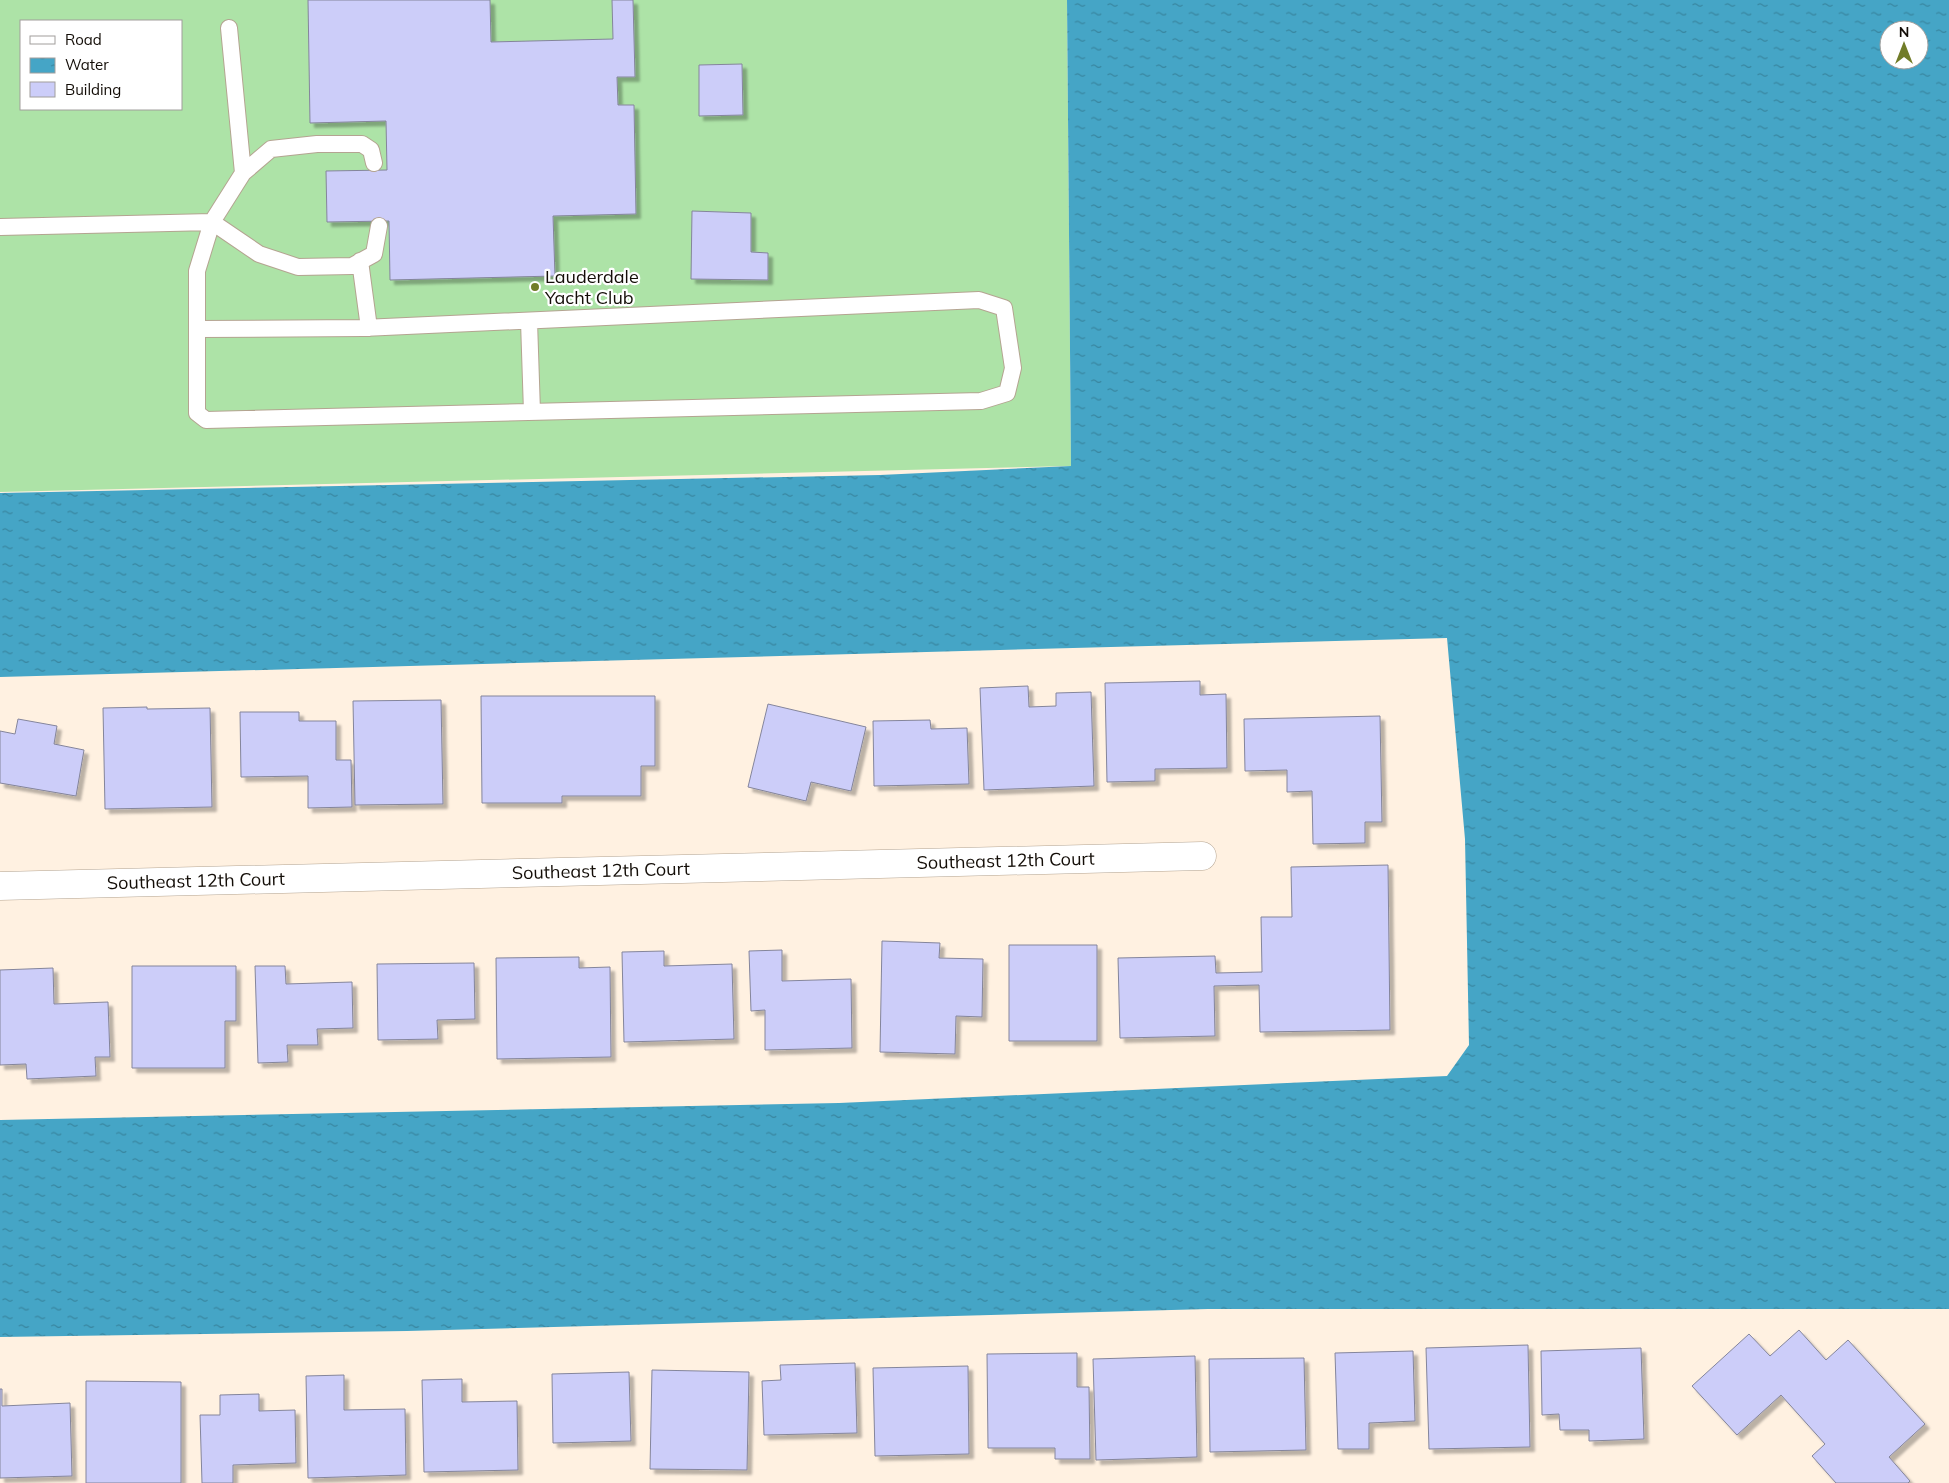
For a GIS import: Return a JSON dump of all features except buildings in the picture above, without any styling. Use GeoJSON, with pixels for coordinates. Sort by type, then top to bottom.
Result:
{"type":"FeatureCollection","features":[{"type":"Feature","properties":{"kind":"street","name":"Southeast 12th Court"},"geometry":{"type":"LineString","coordinates":[[0,886],[1202,856]]}},
{"type":"Feature","properties":{"kind":"lane"},"geometry":{"type":"LineString","coordinates":[[229,28],[243,173]]}},
{"type":"Feature","properties":{"kind":"lane"},"geometry":{"type":"LineString","coordinates":[[197,329],[369,328],[979,300],[1004,308],[1013,368],[1007,392],[981,401],[206,420],[197,414],[197,329],[197,271],[212,222],[243,173],[271,149],[317,144],[362,144],[370,150],[374,163]]}},
{"type":"Feature","properties":{"kind":"lane"},"geometry":{"type":"LineString","coordinates":[[0,227],[212,222],[259,254],[298,267],[352,266],[374,254],[379,226]]}},
{"type":"Feature","properties":{"kind":"lane"},"geometry":{"type":"LineString","coordinates":[[360,261],[369,328]]}},
{"type":"Feature","properties":{"kind":"lane"},"geometry":{"type":"LineString","coordinates":[[529,320],[532,412]]}},
{"type":"Feature","properties":{"kind":"green space","name":"Lauderdale Yacht Club"},"geometry":{"type":"Polygon","coordinates":[[[0,0],[1067,0],[1071,466],[0,492],[0,0]]]}},
{"type":"Feature","properties":{"kind":"water"},"geometry":{"type":"Polygon","coordinates":[[[1067,0],[1949,0],[1949,1309],[1208,1309],[407,1331],[0,1337],[0,1120],[839,1103],[1447,1076],[1469,1045],[1465,839],[1447,638],[0,677],[0,493],[880,475],[1071,466],[1067,0]]]}},
{"type":"Feature","properties":{"kind":"place","name":"Lauderdale Yacht Club"},"geometry":{"type":"Point","coordinates":[535,287]}}]}
